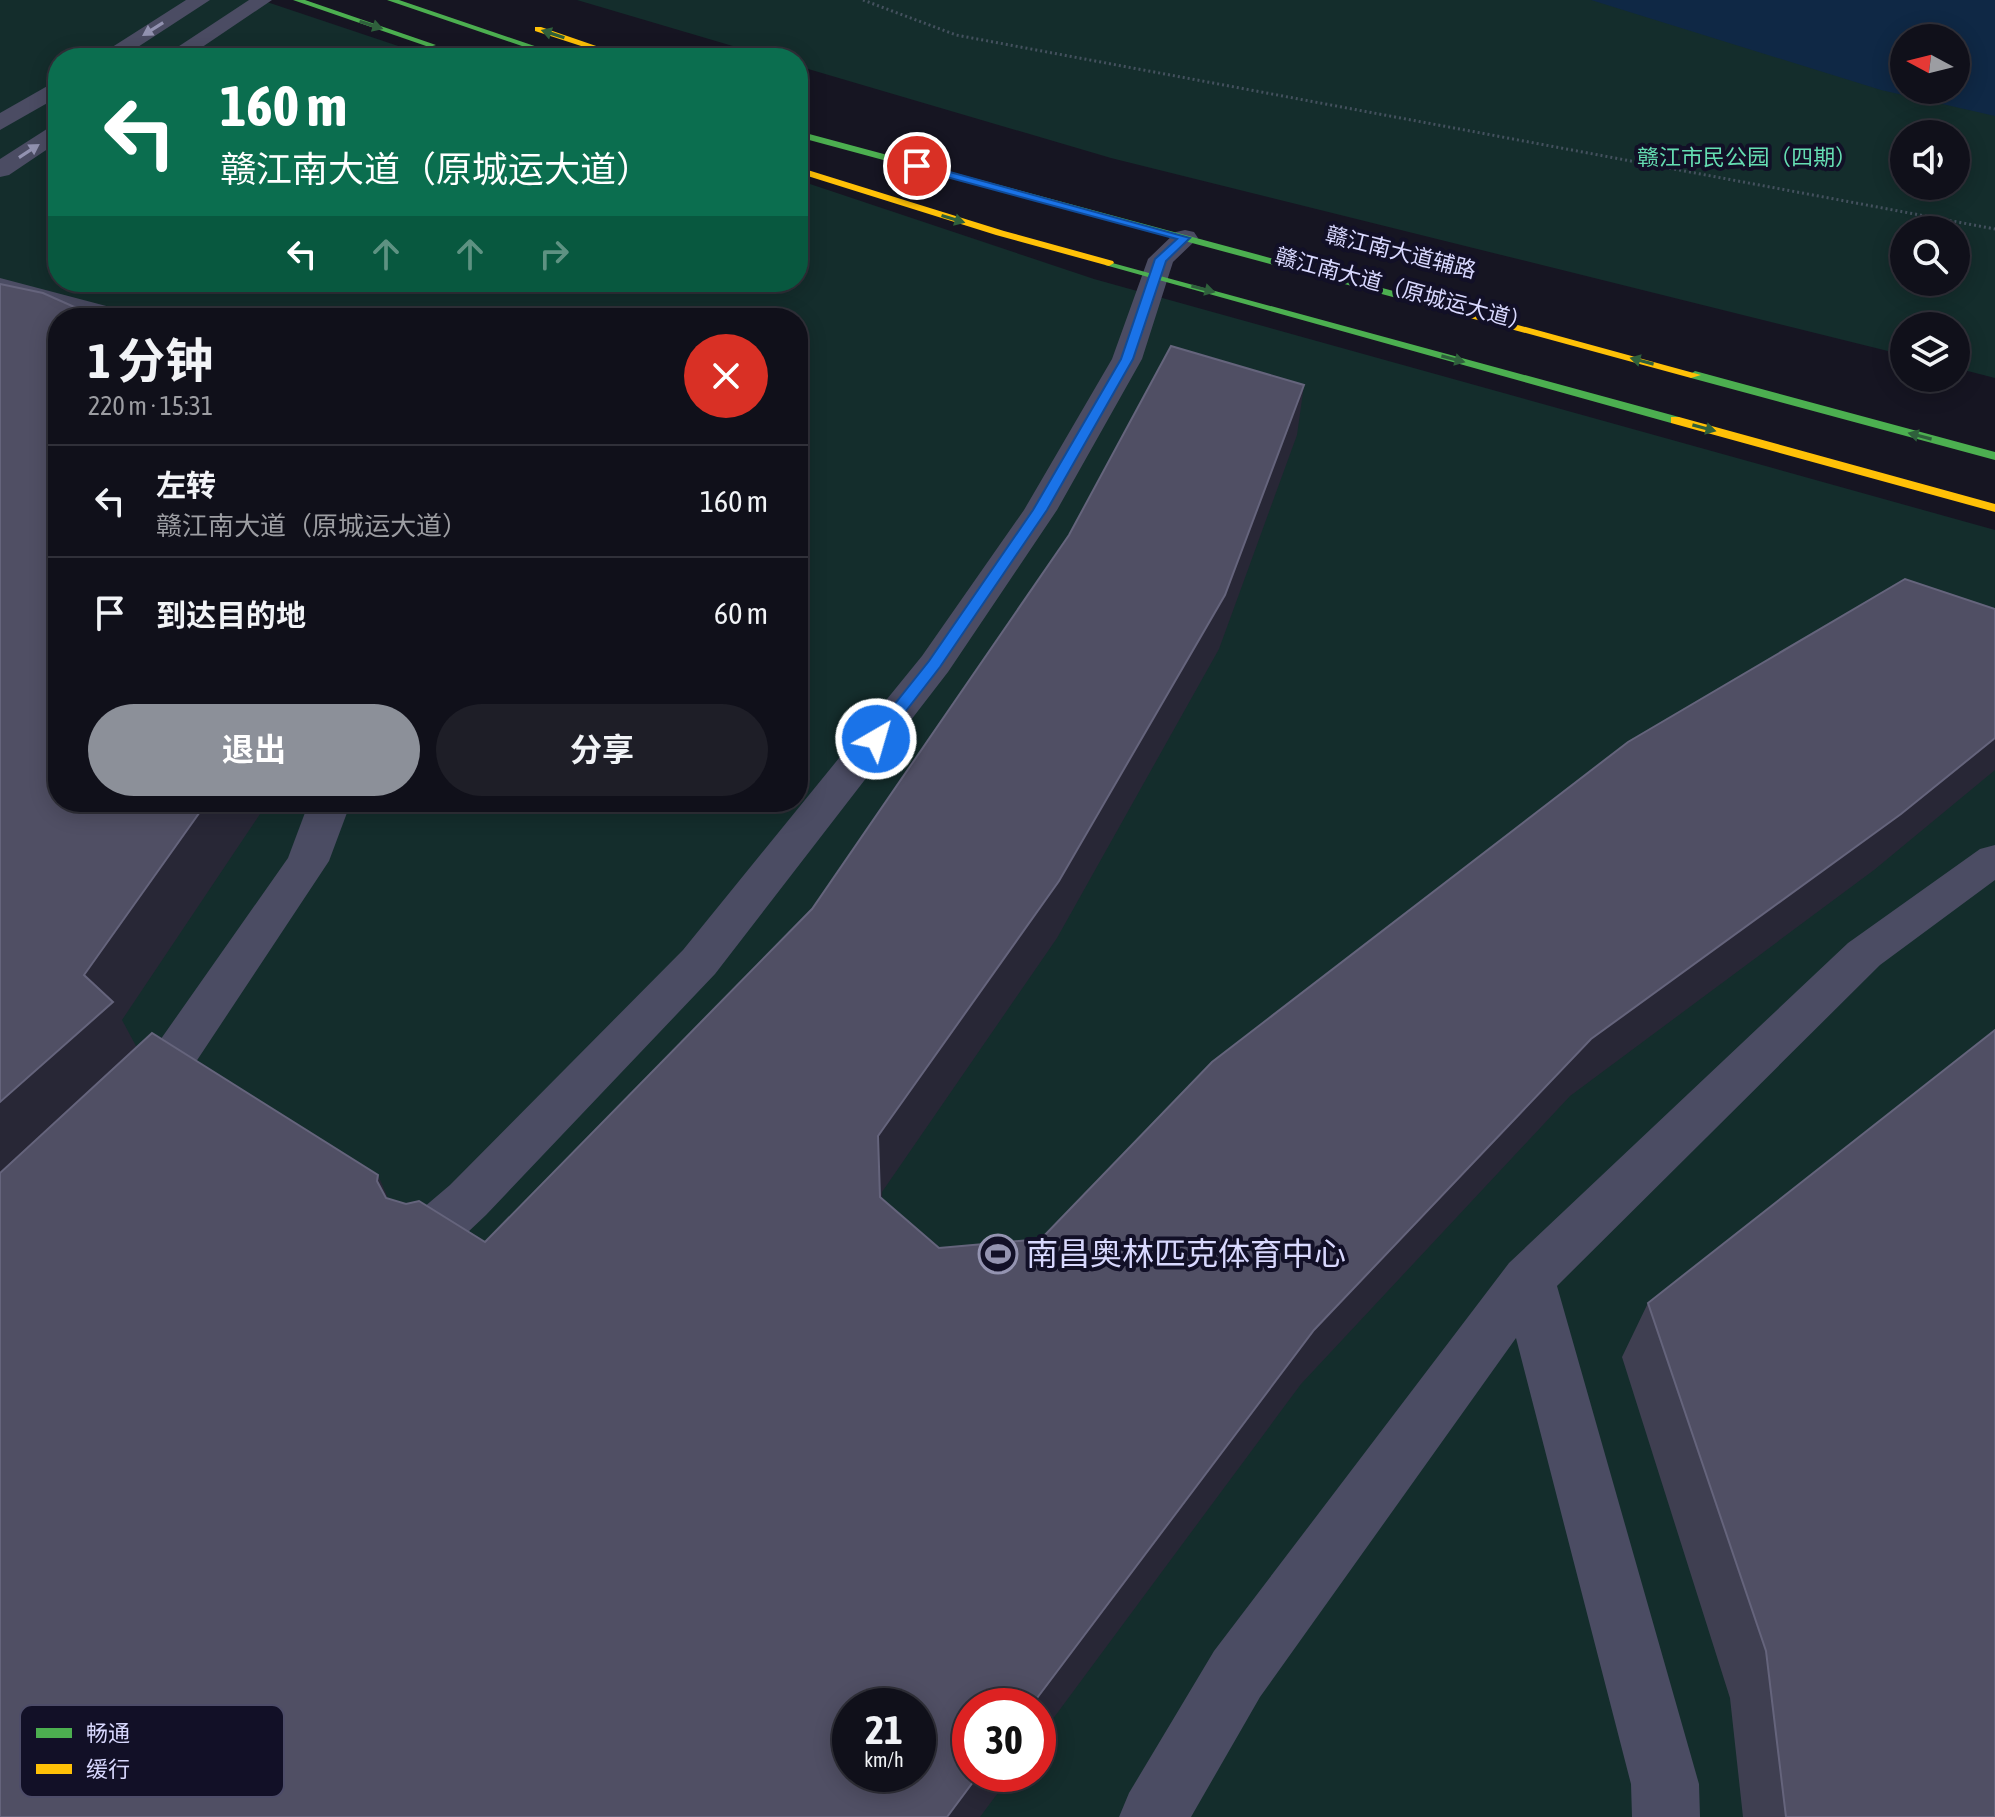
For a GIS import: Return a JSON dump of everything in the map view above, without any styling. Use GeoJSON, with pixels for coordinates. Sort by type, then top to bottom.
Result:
{"type":"FeatureCollection","features":[{"type":"Feature","properties":{"kind":"main road"},"geometry":{"type":"LineString","coordinates":[[297,0],[443,48]]}},
{"type":"Feature","properties":{"kind":"main road"},"geometry":{"type":"LineString","coordinates":[[346,0],[490,48]]}},
{"type":"Feature","properties":{"kind":"main road"},"geometry":{"type":"LineString","coordinates":[[391,0],[536,48]]}},
{"type":"Feature","properties":{"kind":"main road"},"geometry":{"type":"LineString","coordinates":[[524,24],[597,48]]}},
{"type":"Feature","properties":{"kind":"main road","name":"赣江南大道（原城运大道）"},"geometry":{"type":"LineString","coordinates":[[808,137],[1170,255],[1995,456]]}},
{"type":"Feature","properties":{"kind":"main road","name":"赣江南大道辅路"},"geometry":{"type":"LineString","coordinates":[[898,142],[1417,281]]}},
{"type":"Feature","properties":{"kind":"main road","name":"赣江南大道（原城运大道）"},"geometry":{"type":"LineString","coordinates":[[808,151],[1170,255],[1781,418]]}},
{"type":"Feature","properties":{"kind":"main road"},"geometry":{"type":"LineString","coordinates":[[808,173],[1000,233],[1170,255],[1995,508]]}},
{"type":"Feature","properties":{"kind":"street"},"geometry":{"type":"LineString","coordinates":[[122,48],[200,0]]}},
{"type":"Feature","properties":{"kind":"street"},"geometry":{"type":"LineString","coordinates":[[188,48],[262,0]]}},
{"type":"Feature","properties":{"kind":"street"},"geometry":{"type":"LineString","coordinates":[[0,123],[48,93]]}},
{"type":"Feature","properties":{"kind":"street"},"geometry":{"type":"LineString","coordinates":[[0,170],[48,139]]}},
{"type":"Feature","properties":{"kind":"street"},"geometry":{"type":"LineString","coordinates":[[429,1235],[468,1200],[699,962],[935,664],[1040,510],[1127,359],[1170,255]]}},
{"type":"Feature","properties":{"kind":"street"},"geometry":{"type":"LineString","coordinates":[[0,286],[82,308]]}},
{"type":"Feature","properties":{"kind":"street"},"geometry":{"type":"LineString","coordinates":[[115,1119],[161,1076],[308,861],[326,812]]}},
{"type":"Feature","properties":{"kind":"street"},"geometry":{"type":"LineString","coordinates":[[1153,1817],[1237,1674],[1528,1279],[1864,954],[1995,859]]}},
{"type":"Feature","properties":{"kind":"street"},"geometry":{"type":"LineString","coordinates":[[1528,1279],[1665,1784],[1666,1817]]}},
{"type":"Feature","properties":{"kind":"path"},"geometry":{"type":"LineString","coordinates":[[863,0],[956,35],[1995,229]]}},
{"type":"Feature","properties":{"kind":"green space","name":"南昌奥林匹克体育中心"},"geometry":{"type":"Polygon","coordinates":[[[0,0],[261,0],[404,48],[48,48],[48,292],[808,292],[808,183],[1094,279],[1995,530],[1995,1817],[0,1817],[0,0]]]}},
{"type":"Feature","properties":{"kind":"green space","name":"赣江市民公园（四期）"},"geometry":{"type":"Polygon","coordinates":[[[577,0],[1773,0],[1890,34],[1890,104],[1970,104],[1970,76],[1995,51],[1995,378],[1970,372],[1970,312],[1890,312],[1890,352],[1111,158],[808,69],[808,48],[739,48],[577,0]]]}},
{"type":"Feature","properties":{"kind":"water"},"geometry":{"type":"Polygon","coordinates":[[[1591,0],[1995,0],[1995,116],[1942,104],[1970,104],[1970,24],[1890,24],[1890,92],[1591,0]]]}},
{"type":"Feature","properties":{"kind":"building"},"geometry":{"type":"Polygon","coordinates":[[[0,284],[43,293],[77,308],[48,308],[48,812],[200,812],[84,975],[113,1002],[0,1102],[0,284]]]}},
{"type":"Feature","properties":{"kind":"building"},"geometry":{"type":"Polygon","coordinates":[[[1171,346],[1304,385],[1225,595],[1059,881],[878,1136],[880,1197],[939,1248],[1041,1239],[1212,1062],[1628,742],[1905,579],[1995,609],[1995,738],[1901,814],[1591,1039],[1314,1330],[1045,1688],[952,1688],[952,1792],[966,1792],[947,1817],[0,1817],[0,1173],[152,1033],[378,1175],[377,1181],[386,1198],[406,1204],[419,1201],[485,1242],[812,909],[1069,535],[1171,346]]]}},
{"type":"Feature","properties":{"kind":"building"},"geometry":{"type":"Polygon","coordinates":[[[1995,1030],[1995,1817],[1786,1817],[1766,1651],[1648,1303],[1995,1030]]]}},
{"type":"Feature","properties":{"kind":"traffic: fast"},"geometry":{"type":"LineString","coordinates":[[297,0],[432,45]]}},
{"type":"Feature","properties":{"kind":"traffic: fast"},"geometry":{"type":"LineString","coordinates":[[391,0],[536,48]]}},
{"type":"Feature","properties":{"kind":"traffic: fast"},"geometry":{"type":"LineString","coordinates":[[808,137],[1408,298]]}},
{"type":"Feature","properties":{"kind":"traffic: fast"},"geometry":{"type":"LineString","coordinates":[[1109,263],[1675,420]]}},
{"type":"Feature","properties":{"kind":"traffic: fast"},"geometry":{"type":"LineString","coordinates":[[1695,375],[1995,456]]}},
{"type":"Feature","properties":{"kind":"traffic: slow"},"geometry":{"type":"LineString","coordinates":[[538,29],[596,48]]}},
{"type":"Feature","properties":{"kind":"traffic: slow"},"geometry":{"type":"LineString","coordinates":[[808,173],[1000,233],[1109,263]]}},
{"type":"Feature","properties":{"kind":"traffic: slow"},"geometry":{"type":"LineString","coordinates":[[1408,298],[1695,375]]}},
{"type":"Feature","properties":{"kind":"traffic: slow"},"geometry":{"type":"LineString","coordinates":[[1675,420],[1995,508]]}},
{"type":"Feature","properties":{"kind":"place","name":"南昌奥林匹克体育中心"},"geometry":{"type":"Point","coordinates":[998,1254]}},
{"type":"Feature","properties":{"kind":"route"},"geometry":{"type":"LineString","coordinates":[[876,739],[935,664],[1040,510],[1127,359],[1161,259],[1185,238],[917,166]]}}]}
